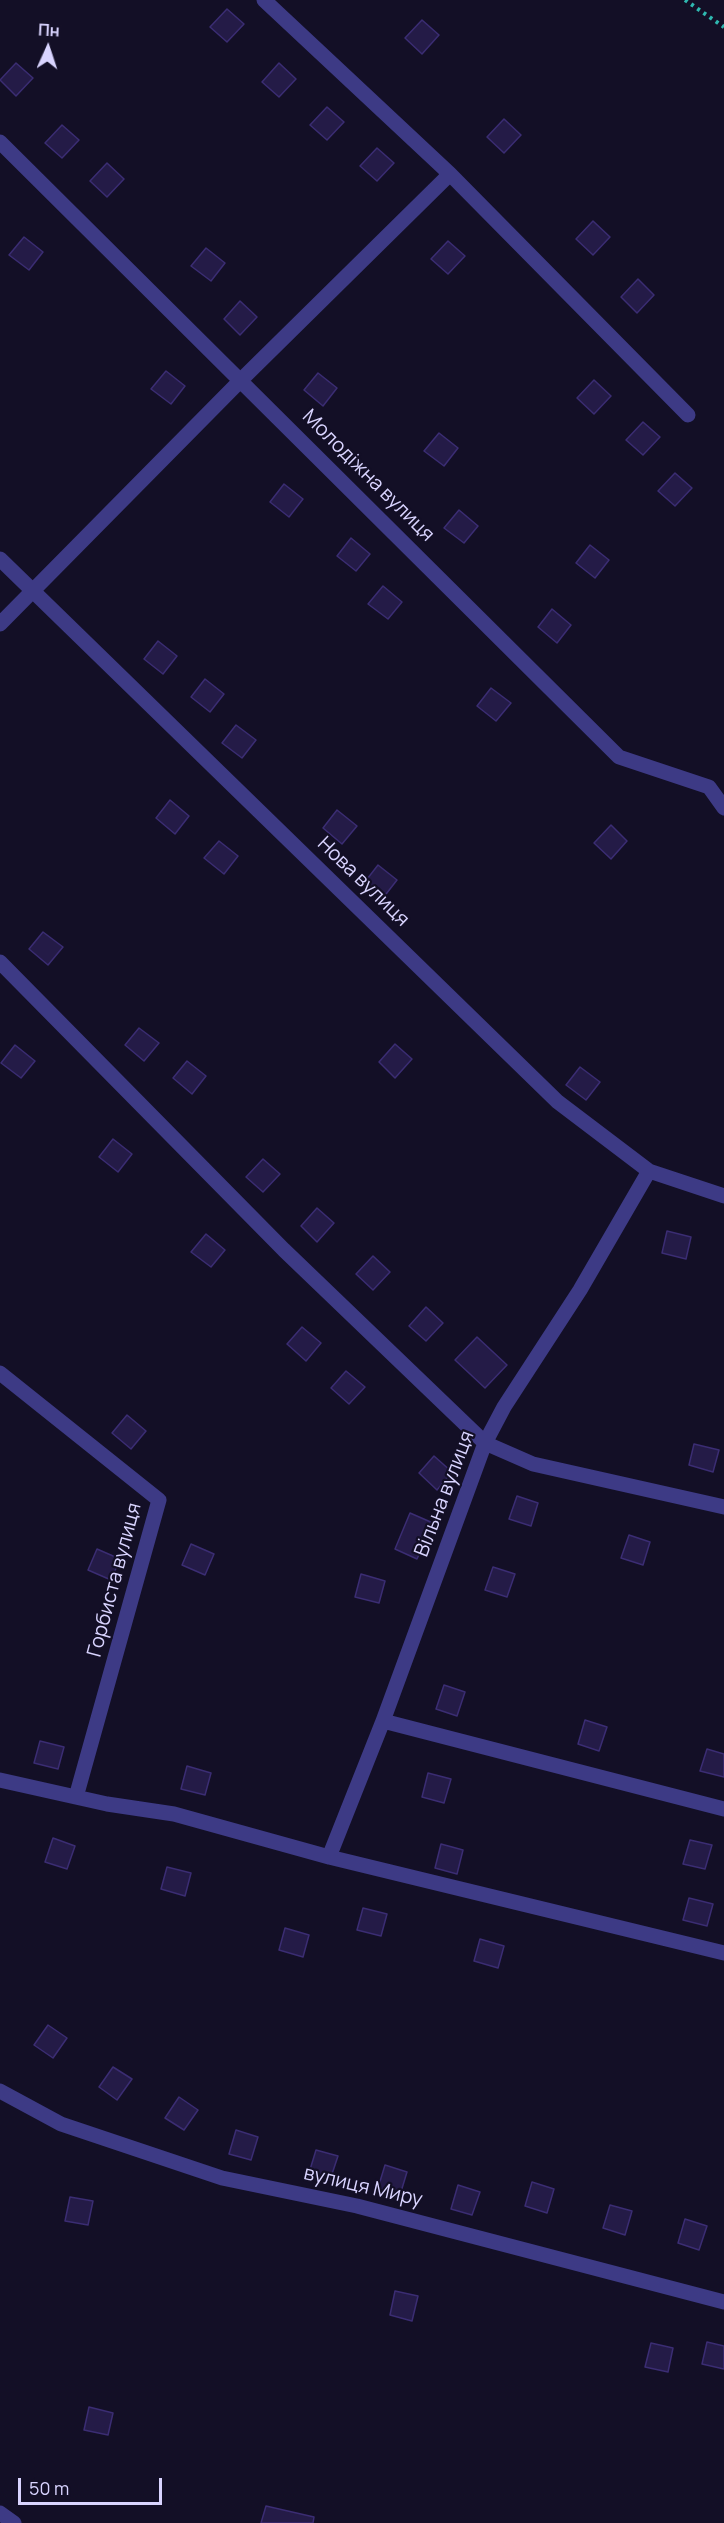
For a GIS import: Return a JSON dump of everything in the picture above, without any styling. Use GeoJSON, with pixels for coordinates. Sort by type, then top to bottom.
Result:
{"type":"FeatureCollection","features":[{"type":"Feature","properties":{"kind":"street"},"geometry":{"type":"LineString","coordinates":[[264,0],[450,174],[688,415]]}},
{"type":"Feature","properties":{"kind":"street","name":"Молодіжна вулиця"},"geometry":{"type":"LineString","coordinates":[[0,142],[619,757],[709,787],[724,808]]}},
{"type":"Feature","properties":{"kind":"street"},"geometry":{"type":"LineString","coordinates":[[0,624],[241,380],[450,174]]}},
{"type":"Feature","properties":{"kind":"street","name":"Нова вулиця"},"geometry":{"type":"LineString","coordinates":[[0,559],[558,1102],[649,1171],[724,1196]]}},
{"type":"Feature","properties":{"kind":"street"},"geometry":{"type":"LineString","coordinates":[[0,963],[284,1250],[485,1443],[533,1464],[724,1507]]}},
{"type":"Feature","properties":{"kind":"street","name":"Вільна вулиця"},"geometry":{"type":"LineString","coordinates":[[329,1857],[383,1721],[485,1443],[504,1407],[580,1290],[649,1171]]}},
{"type":"Feature","properties":{"kind":"street","name":"Горбиста вулиця"},"geometry":{"type":"LineString","coordinates":[[0,1373],[159,1500],[76,1797]]}},
{"type":"Feature","properties":{"kind":"street"},"geometry":{"type":"LineString","coordinates":[[383,1721],[724,1809]]}},
{"type":"Feature","properties":{"kind":"street"},"geometry":{"type":"LineString","coordinates":[[0,1780],[107,1804],[174,1814],[329,1857],[724,1953]]}},
{"type":"Feature","properties":{"kind":"street","name":"вулиця Миру"},"geometry":{"type":"LineString","coordinates":[[0,2091],[61,2124],[222,2178],[357,2206],[724,2302]]}},
{"type":"Feature","properties":{"kind":"street"},"geometry":{"type":"LineString","coordinates":[[0,2513],[14,2523]]}},
{"type":"Feature","properties":{"kind":"path"},"geometry":{"type":"LineString","coordinates":[[685,0],[724,27]]}},
{"type":"Feature","properties":{"kind":"building"},"geometry":{"type":"Polygon","coordinates":[[[227,9],[244,24],[227,42],[210,27],[227,9]]]}},
{"type":"Feature","properties":{"kind":"building"},"geometry":{"type":"Polygon","coordinates":[[[422,20],[439,35],[422,54],[405,38],[422,20]]]}},
{"type":"Feature","properties":{"kind":"building"},"geometry":{"type":"Polygon","coordinates":[[[16,63],[33,78],[16,96],[0,80],[16,63]]]}},
{"type":"Feature","properties":{"kind":"building"},"geometry":{"type":"Polygon","coordinates":[[[279,63],[296,79],[279,97],[262,82],[279,63]]]}},
{"type":"Feature","properties":{"kind":"building"},"geometry":{"type":"Polygon","coordinates":[[[327,107],[344,122],[327,140],[310,125],[327,107]]]}},
{"type":"Feature","properties":{"kind":"building"},"geometry":{"type":"Polygon","coordinates":[[[504,119],[521,135],[504,153],[487,137],[504,119]]]}},
{"type":"Feature","properties":{"kind":"building"},"geometry":{"type":"Polygon","coordinates":[[[62,125],[79,140],[62,158],[45,143],[62,125]]]}},
{"type":"Feature","properties":{"kind":"building"},"geometry":{"type":"Polygon","coordinates":[[[377,148],[394,163],[377,181],[360,166],[377,148]]]}},
{"type":"Feature","properties":{"kind":"building"},"geometry":{"type":"Polygon","coordinates":[[[107,163],[124,179],[107,197],[90,181],[107,163]]]}},
{"type":"Feature","properties":{"kind":"building"},"geometry":{"type":"Polygon","coordinates":[[[593,221],[610,237],[593,255],[576,239],[593,221]]]}},
{"type":"Feature","properties":{"kind":"building"},"geometry":{"type":"Polygon","coordinates":[[[24,237],[43,252],[29,270],[9,255],[24,237]]]}},
{"type":"Feature","properties":{"kind":"building"},"geometry":{"type":"Polygon","coordinates":[[[448,241],[465,256],[448,274],[431,259],[448,241]]]}},
{"type":"Feature","properties":{"kind":"building"},"geometry":{"type":"Polygon","coordinates":[[[206,248],[225,263],[211,281],[191,266],[206,248]]]}},
{"type":"Feature","properties":{"kind":"building"},"geometry":{"type":"Polygon","coordinates":[[[638,279],[654,295],[637,313],[621,297],[638,279]]]}},
{"type":"Feature","properties":{"kind":"building"},"geometry":{"type":"Polygon","coordinates":[[[240,301],[257,317],[240,335],[224,319],[240,301]]]}},
{"type":"Feature","properties":{"kind":"building"},"geometry":{"type":"Polygon","coordinates":[[[166,371],[185,386],[171,404],[151,389],[166,371]]]}},
{"type":"Feature","properties":{"kind":"building"},"geometry":{"type":"Polygon","coordinates":[[[318,373],[337,388],[323,406],[304,390],[318,373]]]}},
{"type":"Feature","properties":{"kind":"building"},"geometry":{"type":"Polygon","coordinates":[[[594,380],[611,396],[594,414],[577,398],[594,380]]]}},
{"type":"Feature","properties":{"kind":"building"},"geometry":{"type":"Polygon","coordinates":[[[643,422],[660,437],[643,455],[626,440],[643,422]]]}},
{"type":"Feature","properties":{"kind":"building"},"geometry":{"type":"Polygon","coordinates":[[[439,433],[458,448],[444,466],[424,451],[439,433]]]}},
{"type":"Feature","properties":{"kind":"building"},"geometry":{"type":"Polygon","coordinates":[[[675,473],[692,488],[675,506],[658,491],[675,473]]]}},
{"type":"Feature","properties":{"kind":"building"},"geometry":{"type":"Polygon","coordinates":[[[284,484],[303,499],[289,517],[270,502],[284,484]]]}},
{"type":"Feature","properties":{"kind":"building"},"geometry":{"type":"Polygon","coordinates":[[[459,510],[478,526],[464,543],[444,528],[459,510]]]}},
{"type":"Feature","properties":{"kind":"building"},"geometry":{"type":"Polygon","coordinates":[[[351,538],[370,554],[356,571],[337,556],[351,538]]]}},
{"type":"Feature","properties":{"kind":"building"},"geometry":{"type":"Polygon","coordinates":[[[590,545],[609,560],[595,578],[576,563],[590,545]]]}},
{"type":"Feature","properties":{"kind":"building"},"geometry":{"type":"Polygon","coordinates":[[[383,586],[402,602],[388,619],[368,604],[383,586]]]}},
{"type":"Feature","properties":{"kind":"building"},"geometry":{"type":"Polygon","coordinates":[[[552,609],[571,625],[557,643],[538,627],[552,609]]]}},
{"type":"Feature","properties":{"kind":"building"},"geometry":{"type":"Polygon","coordinates":[[[158,641],[177,656],[163,674],[144,659],[158,641]]]}},
{"type":"Feature","properties":{"kind":"building"},"geometry":{"type":"Polygon","coordinates":[[[205,679],[224,694],[210,712],[191,697],[205,679]]]}},
{"type":"Feature","properties":{"kind":"building"},"geometry":{"type":"Polygon","coordinates":[[[491,688],[511,703],[496,721],[477,706],[491,688]]]}},
{"type":"Feature","properties":{"kind":"building"},"geometry":{"type":"Polygon","coordinates":[[[236,725],[256,740],[242,758],[222,743],[236,725]]]}},
{"type":"Feature","properties":{"kind":"building"},"geometry":{"type":"Polygon","coordinates":[[[170,800],[189,816],[175,834],[156,818],[170,800]]]}},
{"type":"Feature","properties":{"kind":"building"},"geometry":{"type":"Polygon","coordinates":[[[337,810],[357,826],[342,844],[323,828],[337,810]]]}},
{"type":"Feature","properties":{"kind":"building"},"geometry":{"type":"Polygon","coordinates":[[[611,825],[627,841],[611,859],[594,843],[611,825]]]}},
{"type":"Feature","properties":{"kind":"building"},"geometry":{"type":"Polygon","coordinates":[[[219,841],[238,856],[224,874],[204,858],[219,841]]]}},
{"type":"Feature","properties":{"kind":"building"},"geometry":{"type":"Polygon","coordinates":[[[378,865],[397,880],[383,898],[364,883],[378,865]]]}},
{"type":"Feature","properties":{"kind":"building"},"geometry":{"type":"Polygon","coordinates":[[[43,932],[63,947],[48,965],[29,949],[43,932]]]}},
{"type":"Feature","properties":{"kind":"building"},"geometry":{"type":"Polygon","coordinates":[[[139,1028],[159,1043],[144,1061],[125,1045],[139,1028]]]}},
{"type":"Feature","properties":{"kind":"building"},"geometry":{"type":"Polygon","coordinates":[[[395,1044],[412,1059],[395,1078],[379,1062],[395,1044]]]}},
{"type":"Feature","properties":{"kind":"building"},"geometry":{"type":"Polygon","coordinates":[[[15,1045],[35,1061],[21,1078],[1,1063],[15,1045]]]}},
{"type":"Feature","properties":{"kind":"building"},"geometry":{"type":"Polygon","coordinates":[[[187,1061],[206,1076],[192,1094],[173,1078],[187,1061]]]}},
{"type":"Feature","properties":{"kind":"building"},"geometry":{"type":"Polygon","coordinates":[[[580,1067],[600,1082],[586,1100],[566,1085],[580,1067]]]}},
{"type":"Feature","properties":{"kind":"building"},"geometry":{"type":"Polygon","coordinates":[[[113,1139],[132,1154],[118,1172],[99,1157],[113,1139]]]}},
{"type":"Feature","properties":{"kind":"building"},"geometry":{"type":"Polygon","coordinates":[[[263,1159],[280,1174],[263,1192],[246,1177],[263,1159]]]}},
{"type":"Feature","properties":{"kind":"building"},"geometry":{"type":"Polygon","coordinates":[[[317,1208],[334,1223],[317,1242],[301,1226],[317,1208]]]}},
{"type":"Feature","properties":{"kind":"building"},"geometry":{"type":"Polygon","coordinates":[[[667,1231],[691,1237],[686,1259],[662,1253],[667,1231]]]}},
{"type":"Feature","properties":{"kind":"building"},"geometry":{"type":"Polygon","coordinates":[[[206,1234],[225,1250],[211,1267],[191,1252],[206,1234]]]}},
{"type":"Feature","properties":{"kind":"building"},"geometry":{"type":"Polygon","coordinates":[[[373,1256],[390,1272],[373,1290],[356,1274],[373,1256]]]}},
{"type":"Feature","properties":{"kind":"building"},"geometry":{"type":"Polygon","coordinates":[[[426,1307],[443,1323],[426,1341],[409,1326],[426,1307]]]}},
{"type":"Feature","properties":{"kind":"building"},"geometry":{"type":"Polygon","coordinates":[[[302,1327],[321,1343],[306,1361],[287,1344],[302,1327]]]}},
{"type":"Feature","properties":{"kind":"building"},"geometry":{"type":"Polygon","coordinates":[[[477,1337],[507,1365],[485,1388],[455,1360],[477,1337]]]}},
{"type":"Feature","properties":{"kind":"building"},"geometry":{"type":"Polygon","coordinates":[[[346,1371],[365,1387],[349,1404],[331,1388],[346,1371]]]}},
{"type":"Feature","properties":{"kind":"building"},"geometry":{"type":"Polygon","coordinates":[[[127,1415],[146,1431],[131,1449],[112,1433],[127,1415]]]}},
{"type":"Feature","properties":{"kind":"building"},"geometry":{"type":"Polygon","coordinates":[[[694,1444],[719,1450],[713,1472],[689,1465],[694,1444]]]}},
{"type":"Feature","properties":{"kind":"building"},"geometry":{"type":"Polygon","coordinates":[[[434,1456],[452,1472],[437,1490],[419,1473],[434,1456]]]}},
{"type":"Feature","properties":{"kind":"building"},"geometry":{"type":"Polygon","coordinates":[[[517,1496],[538,1503],[531,1526],[509,1519],[517,1496]]]}},
{"type":"Feature","properties":{"kind":"building"},"geometry":{"type":"Polygon","coordinates":[[[410,1513],[433,1523],[417,1559],[395,1549],[410,1513]]]}},
{"type":"Feature","properties":{"kind":"building"},"geometry":{"type":"Polygon","coordinates":[[[629,1535],[650,1542],[643,1565],[621,1558],[629,1535]]]}},
{"type":"Feature","properties":{"kind":"building"},"geometry":{"type":"Polygon","coordinates":[[[191,1544],[214,1554],[205,1575],[182,1565],[191,1544]]]}},
{"type":"Feature","properties":{"kind":"building"},"geometry":{"type":"Polygon","coordinates":[[[97,1549],[120,1559],[111,1580],[88,1570],[97,1549]]]}},
{"type":"Feature","properties":{"kind":"building"},"geometry":{"type":"Polygon","coordinates":[[[493,1567],[515,1574],[507,1597],[485,1590],[493,1567]]]}},
{"type":"Feature","properties":{"kind":"building"},"geometry":{"type":"Polygon","coordinates":[[[361,1574],[385,1581],[379,1603],[355,1597],[361,1574]]]}},
{"type":"Feature","properties":{"kind":"building"},"geometry":{"type":"Polygon","coordinates":[[[444,1685],[465,1692],[457,1716],[436,1709],[444,1685]]]}},
{"type":"Feature","properties":{"kind":"building"},"geometry":{"type":"Polygon","coordinates":[[[585,1720],[607,1727],[599,1751],[578,1744],[585,1720]]]}},
{"type":"Feature","properties":{"kind":"building"},"geometry":{"type":"Polygon","coordinates":[[[40,1741],[64,1747],[58,1769],[34,1763],[40,1741]]]}},
{"type":"Feature","properties":{"kind":"building"},"geometry":{"type":"Polygon","coordinates":[[[707,1749],[724,1754],[724,1777],[700,1771],[707,1749]]]}},
{"type":"Feature","properties":{"kind":"building"},"geometry":{"type":"Polygon","coordinates":[[[187,1766],[211,1773],[205,1795],[181,1789],[187,1766]]]}},
{"type":"Feature","properties":{"kind":"building"},"geometry":{"type":"Polygon","coordinates":[[[428,1773],[451,1779],[444,1803],[422,1797],[428,1773]]]}},
{"type":"Feature","properties":{"kind":"building"},"geometry":{"type":"Polygon","coordinates":[[[53,1838],[75,1846],[67,1869],[45,1862],[53,1838]]]}},
{"type":"Feature","properties":{"kind":"building"},"geometry":{"type":"Polygon","coordinates":[[[690,1840],[712,1845],[705,1869],[683,1864],[690,1840]]]}},
{"type":"Feature","properties":{"kind":"building"},"geometry":{"type":"Polygon","coordinates":[[[441,1844],[463,1850],[457,1874],[435,1868],[441,1844]]]}},
{"type":"Feature","properties":{"kind":"building"},"geometry":{"type":"Polygon","coordinates":[[[167,1867],[191,1873],[185,1896],[161,1889],[167,1867]]]}},
{"type":"Feature","properties":{"kind":"building"},"geometry":{"type":"Polygon","coordinates":[[[689,1898],[713,1904],[707,1926],[683,1920],[689,1898]]]}},
{"type":"Feature","properties":{"kind":"building"},"geometry":{"type":"Polygon","coordinates":[[[363,1908],[387,1914],[381,1936],[357,1930],[363,1908]]]}},
{"type":"Feature","properties":{"kind":"building"},"geometry":{"type":"Polygon","coordinates":[[[285,1928],[309,1935],[303,1957],[279,1950],[285,1928]]]}},
{"type":"Feature","properties":{"kind":"building"},"geometry":{"type":"Polygon","coordinates":[[[480,1939],[504,1946],[498,1968],[474,1961],[480,1939]]]}},
{"type":"Feature","properties":{"kind":"building"},"geometry":{"type":"Polygon","coordinates":[[[48,2025],[67,2038],[53,2058],[34,2045],[48,2025]]]}},
{"type":"Feature","properties":{"kind":"building"},"geometry":{"type":"Polygon","coordinates":[[[113,2067],[132,2079],[117,2100],[99,2087],[113,2067]]]}},
{"type":"Feature","properties":{"kind":"building"},"geometry":{"type":"Polygon","coordinates":[[[179,2097],[198,2110],[184,2130],[165,2118],[179,2097]]]}},
{"type":"Feature","properties":{"kind":"building"},"geometry":{"type":"Polygon","coordinates":[[[236,2130],[258,2137],[251,2160],[229,2154],[236,2130]]]}},
{"type":"Feature","properties":{"kind":"building"},"geometry":{"type":"Polygon","coordinates":[[[316,2150],[338,2156],[330,2180],[309,2173],[316,2150]]]}},
{"type":"Feature","properties":{"kind":"building"},"geometry":{"type":"Polygon","coordinates":[[[385,2165],[407,2172],[400,2195],[378,2188],[385,2165]]]}},
{"type":"Feature","properties":{"kind":"building"},"geometry":{"type":"Polygon","coordinates":[[[532,2182],[554,2189],[547,2213],[525,2206],[532,2182]]]}},
{"type":"Feature","properties":{"kind":"building"},"geometry":{"type":"Polygon","coordinates":[[[458,2185],[480,2192],[472,2215],[451,2209],[458,2185]]]}},
{"type":"Feature","properties":{"kind":"building"},"geometry":{"type":"Polygon","coordinates":[[[70,2197],[93,2201],[88,2225],[65,2221],[70,2197]]]}},
{"type":"Feature","properties":{"kind":"building"},"geometry":{"type":"Polygon","coordinates":[[[610,2205],[632,2211],[625,2235],[603,2228],[610,2205]]]}},
{"type":"Feature","properties":{"kind":"building"},"geometry":{"type":"Polygon","coordinates":[[[685,2219],[707,2226],[699,2250],[678,2243],[685,2219]]]}},
{"type":"Feature","properties":{"kind":"building"},"geometry":{"type":"Polygon","coordinates":[[[395,2291],[418,2296],[412,2321],[390,2315],[395,2291]]]}},
{"type":"Feature","properties":{"kind":"building"},"geometry":{"type":"Polygon","coordinates":[[[707,2342],[724,2346],[724,2369],[702,2364],[707,2342]]]}},
{"type":"Feature","properties":{"kind":"building"},"geometry":{"type":"Polygon","coordinates":[[[651,2343],[673,2348],[668,2372],[645,2367],[651,2343]]]}},
{"type":"Feature","properties":{"kind":"building"},"geometry":{"type":"Polygon","coordinates":[[[89,2407],[113,2413],[108,2435],[84,2430],[89,2407]]]}},
{"type":"Feature","properties":{"kind":"building"},"geometry":{"type":"Polygon","coordinates":[[[266,2506],[314,2517],[313,2523],[261,2523],[266,2506]]]}}]}
